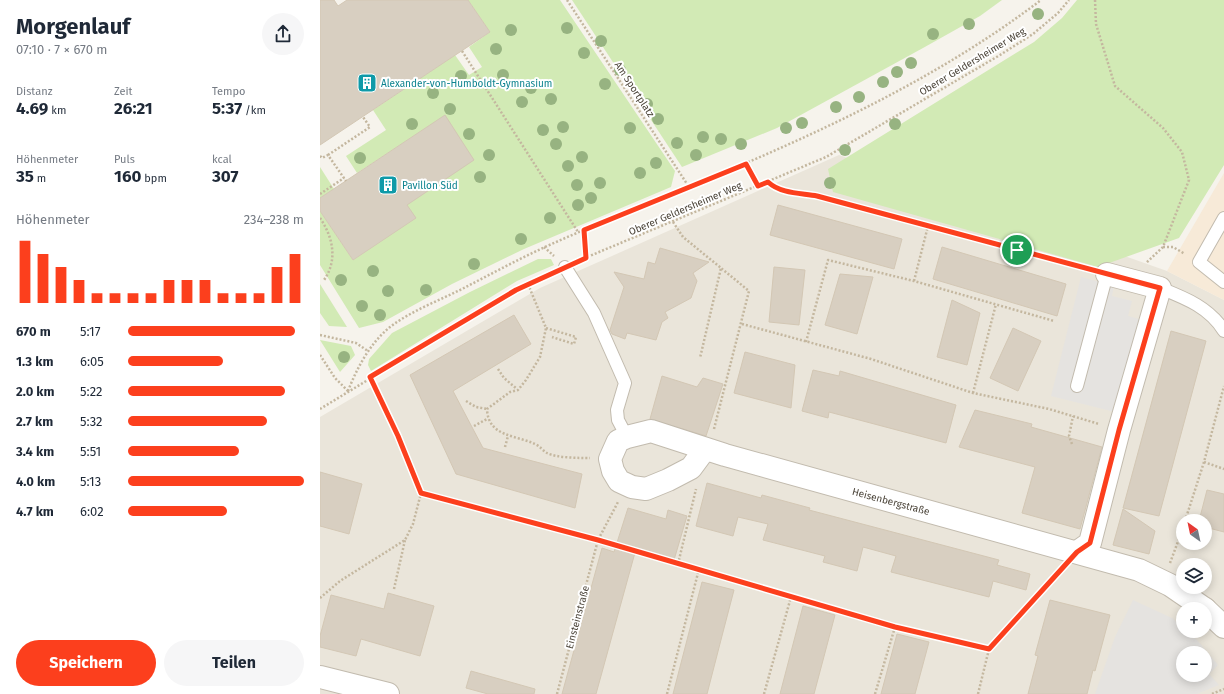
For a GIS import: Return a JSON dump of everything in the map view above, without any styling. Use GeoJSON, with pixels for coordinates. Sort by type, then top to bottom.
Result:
{"type":"FeatureCollection","features":[{"type":"Feature","properties":{"kind":"street"},"geometry":{"type":"LineString","coordinates":[[1077,552],[1090,543],[1119,430],[1160,288],[1107,274]]}},
{"type":"Feature","properties":{"kind":"street","name":"Heisenbergstraße"},"geometry":{"type":"LineString","coordinates":[[627,437],[651,431],[705,449],[1139,570],[1163,582],[1194,602]]}},
{"type":"Feature","properties":{"kind":"street"},"geometry":{"type":"LineString","coordinates":[[627,437],[618,442],[610,460],[613,471],[619,481],[646,489],[691,468],[705,449]]}},
{"type":"Feature","properties":{"kind":"street","name":"Heisenbergstraße"},"geometry":{"type":"LineString","coordinates":[[1212,616],[1224,627]]}},
{"type":"Feature","properties":{"kind":"street"},"geometry":{"type":"LineString","coordinates":[[320,677],[388,694]]}},
{"type":"Feature","properties":{"kind":"lane"},"geometry":{"type":"LineString","coordinates":[[1224,218],[1199,262],[1224,282]]}},
{"type":"Feature","properties":{"kind":"lane"},"geometry":{"type":"LineString","coordinates":[[565,267],[594,314],[625,383],[617,410],[618,420],[627,437]]}},
{"type":"Feature","properties":{"kind":"lane"},"geometry":{"type":"LineString","coordinates":[[1077,386],[1107,274]]}},
{"type":"Feature","properties":{"kind":"lane"},"geometry":{"type":"LineString","coordinates":[[1160,288],[1189,299],[1208,312],[1224,330]]}},
{"type":"Feature","properties":{"kind":"path","name":"Am Sportplatz"},"geometry":{"type":"LineString","coordinates":[[567,0],[689,187]]}},
{"type":"Feature","properties":{"kind":"path"},"geometry":{"type":"LineString","coordinates":[[320,355],[335,378],[348,391],[356,370],[368,351],[389,328],[424,308],[544,247],[746,164],[829,127],[875,103],[1005,28],[1041,0]]}},
{"type":"Feature","properties":{"kind":"path","name":"Oberer Geldersheimer Weg"},"geometry":{"type":"LineString","coordinates":[[320,409],[370,377],[528,284],[826,157],[1000,55],[1032,34],[1058,13],[1069,0]]}},
{"type":"Feature","properties":{"kind":"path"},"geometry":{"type":"LineString","coordinates":[[1095,0],[1096,24],[1115,86],[1163,128],[1182,152],[1189,180],[1163,247],[1172,247],[1199,262]]}},
{"type":"Feature","properties":{"kind":"path"},"geometry":{"type":"LineString","coordinates":[[462,51],[578,232]]}},
{"type":"Feature","properties":{"kind":"path"},"geometry":{"type":"LineString","coordinates":[[320,156],[322,158],[370,127],[363,117]]}},
{"type":"Feature","properties":{"kind":"path"},"geometry":{"type":"LineString","coordinates":[[320,194],[345,180],[328,154]]}},
{"type":"Feature","properties":{"kind":"path"},"geometry":{"type":"LineString","coordinates":[[746,164],[758,186]]}},
{"type":"Feature","properties":{"kind":"path"},"geometry":{"type":"LineString","coordinates":[[768,182],[775,188],[817,196],[1107,274]]}},
{"type":"Feature","properties":{"kind":"path"},"geometry":{"type":"LineString","coordinates":[[320,218],[331,240],[333,257],[331,270],[324,280]]}},
{"type":"Feature","properties":{"kind":"path"},"geometry":{"type":"LineString","coordinates":[[673,222],[683,237],[749,291],[742,324],[713,432],[705,449]]}},
{"type":"Feature","properties":{"kind":"path"},"geometry":{"type":"LineString","coordinates":[[914,281],[928,226]]}},
{"type":"Feature","properties":{"kind":"path"},"geometry":{"type":"LineString","coordinates":[[584,230],[586,258]]}},
{"type":"Feature","properties":{"kind":"path"},"geometry":{"type":"LineString","coordinates":[[806,342],[828,260],[914,281],[1054,321]]}},
{"type":"Feature","properties":{"kind":"path"},"geometry":{"type":"LineString","coordinates":[[700,358],[721,268]]}},
{"type":"Feature","properties":{"kind":"path"},"geometry":{"type":"LineString","coordinates":[[466,401],[476,407],[487,409],[510,392],[518,390],[540,357],[546,328],[528,284]]}},
{"type":"Feature","properties":{"kind":"path"},"geometry":{"type":"LineString","coordinates":[[973,393],[996,304]]}},
{"type":"Feature","properties":{"kind":"path"},"geometry":{"type":"LineString","coordinates":[[742,324],[871,359],[973,393],[1073,416],[1119,430]]}},
{"type":"Feature","properties":{"kind":"path"},"geometry":{"type":"LineString","coordinates":[[546,328],[576,338],[574,344],[552,337]]}},
{"type":"Feature","properties":{"kind":"path"},"geometry":{"type":"LineString","coordinates":[[320,335],[356,343],[368,351]]}},
{"type":"Feature","properties":{"kind":"path"},"geometry":{"type":"LineString","coordinates":[[498,369],[504,378],[518,390]]}},
{"type":"Feature","properties":{"kind":"path"},"geometry":{"type":"LineString","coordinates":[[370,377],[398,436],[421,493],[413,524],[405,540],[394,589]]}},
{"type":"Feature","properties":{"kind":"path"},"geometry":{"type":"LineString","coordinates":[[1187,514],[1204,462],[1224,386]]}},
{"type":"Feature","properties":{"kind":"path"},"geometry":{"type":"LineString","coordinates":[[487,409],[488,419],[495,428],[508,436],[536,444],[548,454],[573,458],[610,460]]}},
{"type":"Feature","properties":{"kind":"path"},"geometry":{"type":"LineString","coordinates":[[1072,444],[1069,436],[1073,416]]}},
{"type":"Feature","properties":{"kind":"path"},"geometry":{"type":"LineString","coordinates":[[474,426],[488,419]]}},
{"type":"Feature","properties":{"kind":"path"},"geometry":{"type":"LineString","coordinates":[[505,447],[508,436]]}},
{"type":"Feature","properties":{"kind":"path"},"geometry":{"type":"LineString","coordinates":[[1204,462],[1224,469]]}},
{"type":"Feature","properties":{"kind":"path","name":"Einsteinstraße"},"geometry":{"type":"LineString","coordinates":[[557,694],[598,540],[628,484]]}},
{"type":"Feature","properties":{"kind":"path"},"geometry":{"type":"LineString","coordinates":[[678,564],[696,487]]}},
{"type":"Feature","properties":{"kind":"path"},"geometry":{"type":"LineString","coordinates":[[421,493],[598,540],[895,627],[989,649]]}},
{"type":"Feature","properties":{"kind":"path"},"geometry":{"type":"LineString","coordinates":[[320,598],[340,581],[405,540]]}},
{"type":"Feature","properties":{"kind":"path"},"geometry":{"type":"LineString","coordinates":[[1163,582],[1176,547]]}},
{"type":"Feature","properties":{"kind":"path"},"geometry":{"type":"LineString","coordinates":[[978,694],[989,649],[1077,552]]}},
{"type":"Feature","properties":{"kind":"path"},"geometry":{"type":"LineString","coordinates":[[667,694],[699,569]]}},
{"type":"Feature","properties":{"kind":"path"},"geometry":{"type":"LineString","coordinates":[[764,694],[792,597]]}},
{"type":"Feature","properties":{"kind":"path"},"geometry":{"type":"LineString","coordinates":[[875,694],[895,627]]}},
{"type":"Feature","properties":{"kind":"path"},"geometry":{"type":"LineString","coordinates":[[1212,694],[1224,689]]}},
{"type":"Feature","properties":{"kind":"shaded area"},"geometry":{"type":"Polygon","coordinates":[[[839,155],[1167,271],[1224,300],[1224,694],[320,694],[320,417],[540,288],[839,155]]]}},
{"type":"Feature","properties":{"kind":"shaded area"},"geometry":{"type":"Polygon","coordinates":[[[1224,173],[1224,300],[1167,271],[1224,173]]]}},
{"type":"Feature","properties":{"kind":"shaded area"},"geometry":{"type":"Polygon","coordinates":[[[1081,277],[1114,286],[1112,296],[1132,301],[1128,316],[1139,319],[1115,412],[1051,396],[1081,277]]]}},
{"type":"Feature","properties":{"kind":"shaded area"},"geometry":{"type":"Polygon","coordinates":[[[1133,600],[1172,618],[1176,622],[1176,638],[1195,638],[1202,646],[1176,646],[1176,682],[1212,682],[1212,677],[1219,685],[1197,694],[1095,694],[1115,637],[1133,600]]]}},
{"type":"Feature","properties":{"kind":"shaded area"},"geometry":{"type":"Polygon","coordinates":[[[1212,658],[1218,665],[1212,671],[1212,658]]]}},
{"type":"Feature","properties":{"kind":"green space"},"geometry":{"type":"Polygon","coordinates":[[[468,0],[560,0],[675,171],[671,187],[524,249],[452,284],[383,322],[359,328],[320,265],[320,211],[353,260],[415,218],[407,205],[445,116],[357,173],[346,156],[386,130],[373,110],[455,55],[469,75],[482,67],[469,47],[490,32],[468,0]]]}},
{"type":"Feature","properties":{"kind":"green space"},"geometry":{"type":"Polygon","coordinates":[[[572,0],[1002,0],[980,16],[777,128],[682,167],[572,0]]]}},
{"type":"Feature","properties":{"kind":"green space"},"geometry":{"type":"Polygon","coordinates":[[[1077,0],[1224,0],[1224,165],[1179,238],[1098,267],[833,192],[828,169],[1034,42],[1062,18],[1077,0]]]}},
{"type":"Feature","properties":{"kind":"green space"},"geometry":{"type":"Polygon","coordinates":[[[320,167],[334,189],[320,198],[320,167]]]}},
{"type":"Feature","properties":{"kind":"green space"},"geometry":{"type":"Polygon","coordinates":[[[538,259],[551,259],[554,265],[517,281],[371,371],[368,365],[369,359],[392,333],[470,292],[538,259]]]}},
{"type":"Feature","properties":{"kind":"green space"},"geometry":{"type":"Polygon","coordinates":[[[320,284],[347,327],[329,326],[320,313],[320,284]]]}},
{"type":"Feature","properties":{"kind":"green space"},"geometry":{"type":"Polygon","coordinates":[[[320,340],[351,346],[355,355],[340,372],[320,340]]]}},
{"type":"Feature","properties":{"kind":"building","name":"Alexander-von-Humboldt-Gymnasium"},"geometry":{"type":"Polygon","coordinates":[[[320,0],[334,0],[338,6],[347,0],[468,0],[490,32],[320,145],[320,0]]]}},
{"type":"Feature","properties":{"kind":"building","name":"Pavillon Süd"},"geometry":{"type":"Polygon","coordinates":[[[445,115],[474,160],[407,205],[416,218],[353,260],[320,211],[320,198],[445,115]]]}},
{"type":"Feature","properties":{"kind":"building"},"geometry":{"type":"Polygon","coordinates":[[[778,205],[902,239],[894,269],[770,235],[778,205]]]}},
{"type":"Feature","properties":{"kind":"building"},"geometry":{"type":"Polygon","coordinates":[[[942,247],[1066,284],[1057,316],[933,279],[942,247]]]}},
{"type":"Feature","properties":{"kind":"building"},"geometry":{"type":"Polygon","coordinates":[[[660,248],[709,262],[693,273],[697,281],[691,298],[665,312],[668,318],[662,322],[656,340],[627,333],[625,339],[612,334],[610,330],[624,287],[614,272],[644,279],[648,262],[655,264],[660,248]]]}},
{"type":"Feature","properties":{"kind":"building"},"geometry":{"type":"Polygon","coordinates":[[[774,267],[805,270],[799,325],[769,322],[774,267]]]}},
{"type":"Feature","properties":{"kind":"building"},"geometry":{"type":"Polygon","coordinates":[[[840,274],[873,277],[857,334],[825,325],[840,274]]]}},
{"type":"Feature","properties":{"kind":"building"},"geometry":{"type":"Polygon","coordinates":[[[952,300],[980,313],[967,365],[937,357],[952,300]]]}},
{"type":"Feature","properties":{"kind":"building"},"geometry":{"type":"Polygon","coordinates":[[[514,315],[531,344],[453,391],[483,448],[582,474],[575,508],[456,474],[410,375],[514,315]]]}},
{"type":"Feature","properties":{"kind":"building"},"geometry":{"type":"Polygon","coordinates":[[[1013,328],[1041,341],[1018,391],[990,378],[1013,328]]]}},
{"type":"Feature","properties":{"kind":"building"},"geometry":{"type":"Polygon","coordinates":[[[1171,331],[1206,341],[1159,516],[1123,508],[1171,331]]]}},
{"type":"Feature","properties":{"kind":"building"},"geometry":{"type":"Polygon","coordinates":[[[745,352],[795,365],[791,408],[734,393],[745,352]]]}},
{"type":"Feature","properties":{"kind":"building"},"geometry":{"type":"Polygon","coordinates":[[[813,370],[839,376],[840,371],[956,405],[946,443],[829,412],[828,418],[802,411],[813,370]]]}},
{"type":"Feature","properties":{"kind":"building"},"geometry":{"type":"Polygon","coordinates":[[[662,376],[697,387],[703,378],[723,384],[706,436],[650,419],[662,376]]]}},
{"type":"Feature","properties":{"kind":"building"},"geometry":{"type":"Polygon","coordinates":[[[975,410],[1032,424],[1031,427],[1102,447],[1080,529],[1022,513],[1035,467],[959,447],[975,410]]]}},
{"type":"Feature","properties":{"kind":"building"},"geometry":{"type":"Polygon","coordinates":[[[320,472],[362,484],[349,534],[320,526],[320,472]]]}},
{"type":"Feature","properties":{"kind":"building"},"geometry":{"type":"Polygon","coordinates":[[[707,483],[761,498],[762,495],[810,508],[809,510],[999,560],[997,565],[1030,574],[1026,590],[993,581],[989,597],[891,572],[896,556],[863,547],[857,571],[823,562],[825,556],[763,540],[768,524],[738,517],[733,536],[696,526],[707,483]]]}},
{"type":"Feature","properties":{"kind":"building"},"geometry":{"type":"Polygon","coordinates":[[[1207,490],[1224,494],[1224,532],[1212,529],[1212,514],[1201,514],[1207,490]]]}},
{"type":"Feature","properties":{"kind":"building"},"geometry":{"type":"Polygon","coordinates":[[[628,508],[666,519],[668,510],[687,516],[674,560],[636,549],[596,694],[562,694],[602,548],[614,552],[628,508]]]}},
{"type":"Feature","properties":{"kind":"building"},"geometry":{"type":"Polygon","coordinates":[[[1123,509],[1155,531],[1149,554],[1113,545],[1123,509]]]}},
{"type":"Feature","properties":{"kind":"building"},"geometry":{"type":"Polygon","coordinates":[[[702,582],[734,590],[707,694],[673,694],[702,582]]]}},
{"type":"Feature","properties":{"kind":"building"},"geometry":{"type":"Polygon","coordinates":[[[388,593],[434,606],[420,656],[361,639],[356,656],[320,647],[320,636],[331,595],[384,609],[388,593]]]}},
{"type":"Feature","properties":{"kind":"building"},"geometry":{"type":"Polygon","coordinates":[[[1050,600],[1110,615],[1095,671],[1093,670],[1087,694],[1028,694],[1038,656],[1035,655],[1050,600]]]}},
{"type":"Feature","properties":{"kind":"building"},"geometry":{"type":"Polygon","coordinates":[[[803,606],[835,615],[814,694],[780,694],[803,606]]]}},
{"type":"Feature","properties":{"kind":"building"},"geometry":{"type":"Polygon","coordinates":[[[897,634],[929,642],[915,694],[881,694],[897,634]]]}},
{"type":"Feature","properties":{"kind":"building"},"geometry":{"type":"Polygon","coordinates":[[[471,671],[535,689],[534,694],[488,694],[466,688],[471,671]]]}},
{"type":"Feature","properties":{"kind":"place","name":"Alexander-von-Humboldt-Gymnasium"},"geometry":{"type":"Point","coordinates":[367,83]}},
{"type":"Feature","properties":{"kind":"place","name":"Pavillon Süd"},"geometry":{"type":"Point","coordinates":[388,185]}},
{"type":"Feature","properties":{"kind":"route"},"geometry":{"type":"LineString","coordinates":[[746,164],[758,186],[768,182],[775,188],[817,196],[1017,250],[1160,288],[1119,430],[1090,543],[1077,552],[989,649],[895,627],[598,540],[421,493],[398,436],[370,377],[516,290],[586,258],[584,230],[746,164]]}}]}
